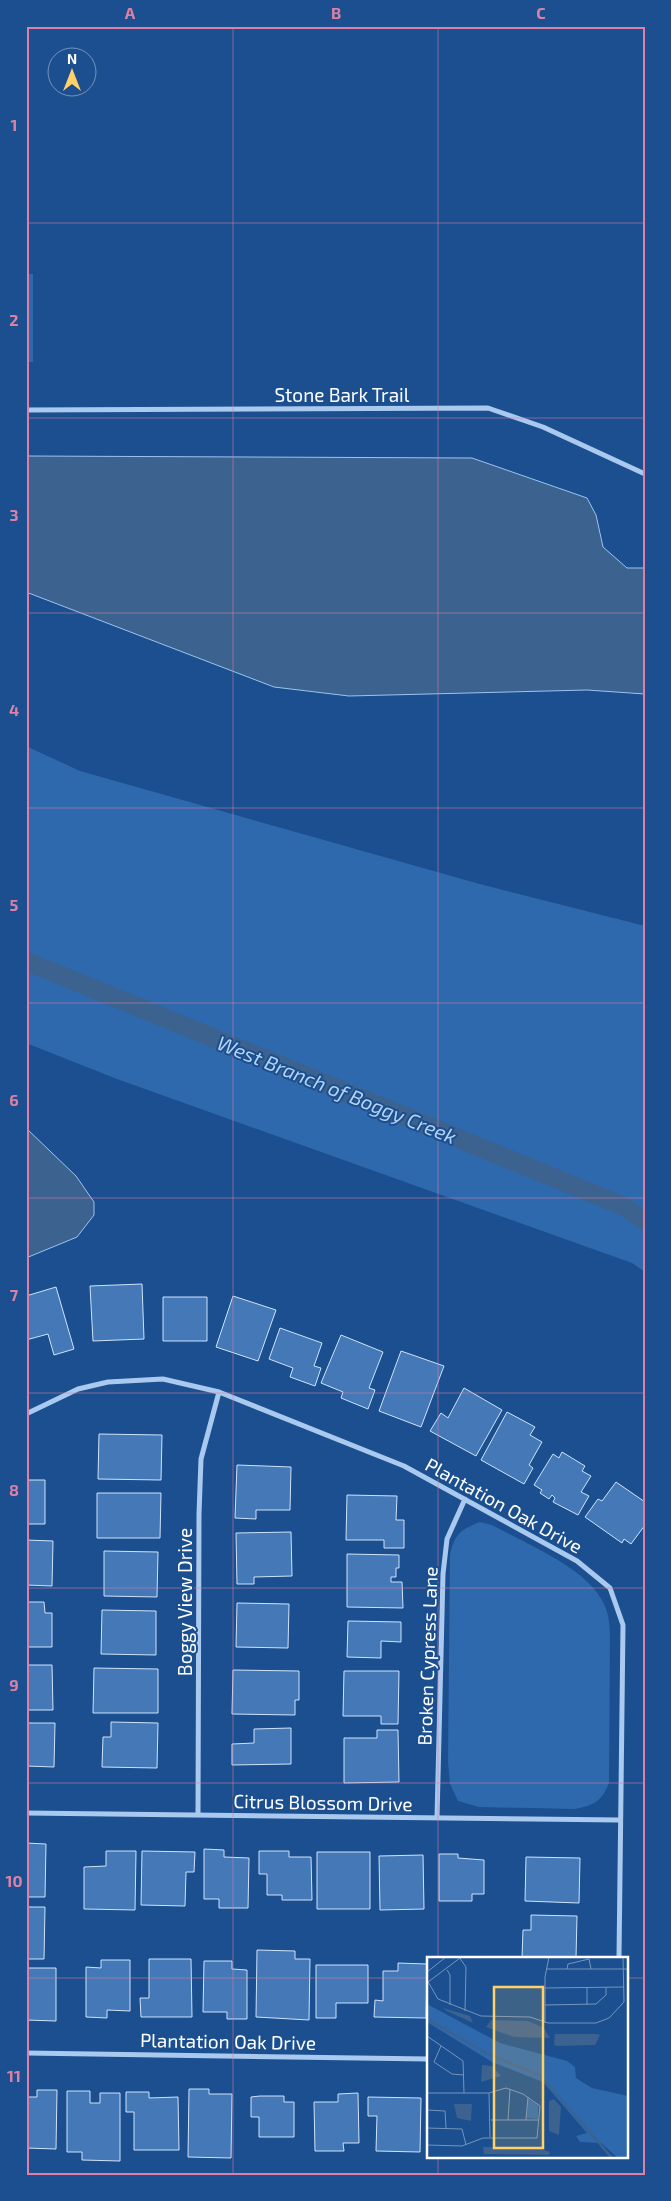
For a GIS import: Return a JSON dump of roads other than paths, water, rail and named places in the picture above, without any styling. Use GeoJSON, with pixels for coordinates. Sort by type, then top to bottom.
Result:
{"type":"FeatureCollection","features":[{"type":"Feature","properties":{"kind":"street","name":"Stone Bark Trail"},"geometry":{"type":"LineString","coordinates":[[26,410],[488,408],[543,427],[645,474]]}},
{"type":"Feature","properties":{"kind":"street","name":"Plantation Oak Drive"},"geometry":{"type":"LineString","coordinates":[[26,1414],[78,1389],[108,1382],[163,1379],[219,1392],[404,1466],[577,1561],[610,1588],[623,1625],[619,1957]]}},
{"type":"Feature","properties":{"kind":"street","name":"Boggy View Drive"},"geometry":{"type":"LineString","coordinates":[[198,1815],[201,1459],[219,1392]]}},
{"type":"Feature","properties":{"kind":"street","name":"Broken Cypress Lane"},"geometry":{"type":"LineString","coordinates":[[437,1818],[443,1574],[447,1539],[465,1499]]}},
{"type":"Feature","properties":{"kind":"street","name":"Citrus Blossom Drive"},"geometry":{"type":"LineString","coordinates":[[26,1813],[620,1820]]}},
{"type":"Feature","properties":{"kind":"street","name":"Plantation Oak Drive"},"geometry":{"type":"LineString","coordinates":[[26,2053],[427,2058]]}},
{"type":"Feature","properties":{"kind":"waterway","name":"West Branch of Boggy Creek"},"geometry":{"type":"LineString","coordinates":[[26,961],[623,1206],[645,1221]]}}]}
